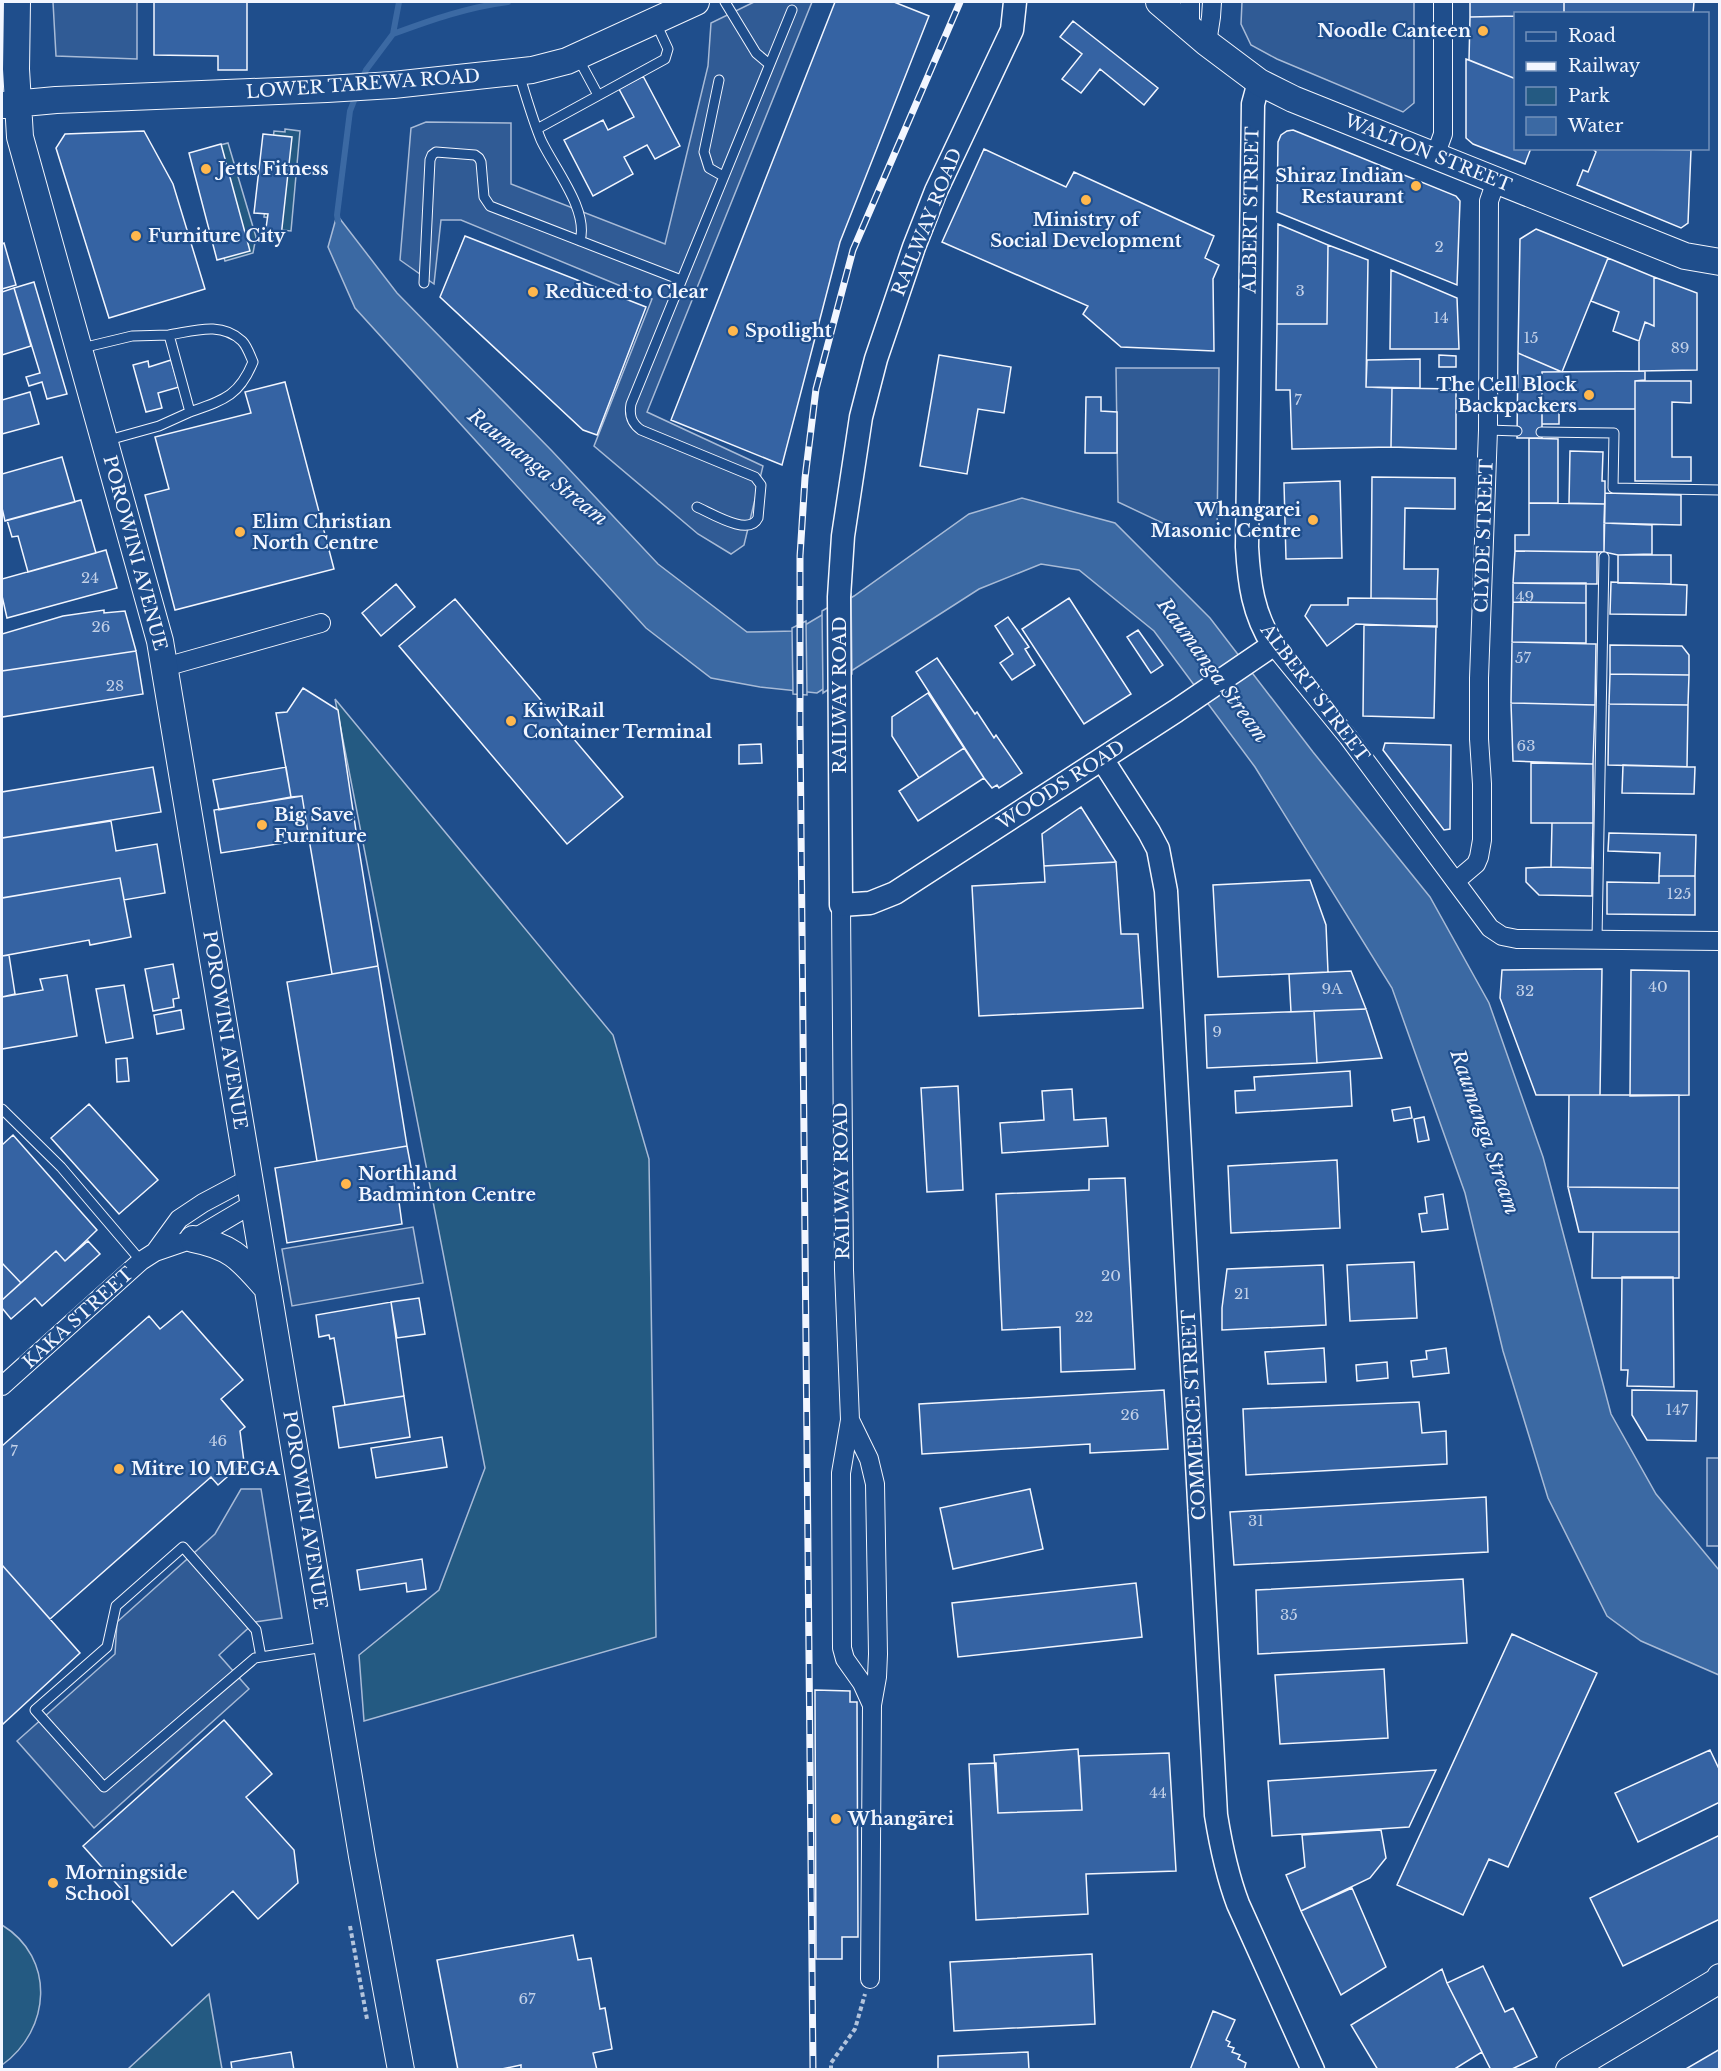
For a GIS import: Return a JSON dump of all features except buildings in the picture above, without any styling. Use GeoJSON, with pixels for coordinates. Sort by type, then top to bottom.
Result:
{"type":"FeatureCollection","features":[{"type":"Feature","properties":{"kind":"main road","name":"POROWINI AVENUE"},"geometry":{"type":"LineString","coordinates":[[17,2],[9,104],[80,349],[160,641],[365,1876],[401,2070]]}},
{"type":"Feature","properties":{"kind":"main road","name":"LOWER TAREWA ROAD"},"geometry":{"type":"LineString","coordinates":[[9,104],[393,85],[532,70],[577,56],[696,2]]}},
{"type":"Feature","properties":{"kind":"main road","name":"WALTON STREET"},"geometry":{"type":"LineString","coordinates":[[1159,2],[1259,82],[1293,99],[1685,256],[1719,262]]}},
{"type":"Feature","properties":{"kind":"main road"},"geometry":{"type":"LineString","coordinates":[[193,1239],[213,1243],[237,1255],[268,1289]]}},
{"type":"Feature","properties":{"kind":"main road"},"geometry":{"type":"LineString","coordinates":[[1569,2070],[1719,1979]]}},
{"type":"Feature","properties":{"kind":"street","name":"RAILWAY ROAD"},"geometry":{"type":"LineString","coordinates":[[872,1705],[843,1652],[841,1473],[850,1420],[844,1279],[841,1049],[839,597],[843,536],[861,417],[876,359],[936,190],[1012,30],[1015,2]]}},
{"type":"Feature","properties":{"kind":"street"},"geometry":{"type":"LineString","coordinates":[[1190,2],[1198,35]]}},
{"type":"Feature","properties":{"kind":"street"},"geometry":{"type":"LineString","coordinates":[[1198,35],[1212,2]]}},
{"type":"Feature","properties":{"kind":"street"},"geometry":{"type":"LineString","coordinates":[[1435,156],[1443,134],[1443,2]]}},
{"type":"Feature","properties":{"kind":"street","name":"ALBERT STREET"},"geometry":{"type":"LineString","coordinates":[[1259,82],[1252,104],[1247,547],[1252,600],[1264,632],[1348,737],[1490,928],[1502,936],[1517,939],[1719,941]]}},
{"type":"Feature","properties":{"kind":"street","name":"CLYDE STREET"},"geometry":{"type":"LineString","coordinates":[[1456,881],[1476,864],[1482,840],[1479,699],[1488,430],[1489,201],[1496,181]]}},
{"type":"Feature","properties":{"kind":"street"},"geometry":{"type":"LineString","coordinates":[[165,667],[321,623]]}},
{"type":"Feature","properties":{"kind":"street","name":"WOODS ROAD"},"geometry":{"type":"LineString","coordinates":[[841,905],[870,903],[892,895],[1176,711],[1273,645]]}},
{"type":"Feature","properties":{"kind":"street","name":"COMMERCE STREET"},"geometry":{"type":"LineString","coordinates":[[1102,759],[1158,849],[1166,891],[1216,1815],[1221,1847],[1228,1878],[1238,1905],[1313,2070]]}},
{"type":"Feature","properties":{"kind":"street","name":"KAKA STREET"},"geometry":{"type":"LineString","coordinates":[[2,1386],[148,1257],[178,1219],[250,1178]]}},
{"type":"Feature","properties":{"kind":"street","name":"KAKA STREET"},"geometry":{"type":"LineString","coordinates":[[148,1257],[193,1239],[254,1203]]}},
{"type":"Feature","properties":{"kind":"street","name":"RAILWAY ROAD"},"geometry":{"type":"LineString","coordinates":[[850,1420],[869,1459],[875,1484],[878,1653],[872,1705],[870,1979]]}},
{"type":"Feature","properties":{"kind":"lane"},"geometry":{"type":"LineString","coordinates":[[725,2],[751,46],[760,58],[769,64]]}},
{"type":"Feature","properties":{"kind":"lane"},"geometry":{"type":"LineString","coordinates":[[697,507],[736,525],[749,526],[756,523],[758,518],[761,485],[755,477],[636,427],[631,417],[633,398],[792,10]]}},
{"type":"Feature","properties":{"kind":"lane"},"geometry":{"type":"LineString","coordinates":[[537,129],[664,59],[668,49],[656,21]]}},
{"type":"Feature","properties":{"kind":"lane"},"geometry":{"type":"LineString","coordinates":[[577,56],[598,96]]}},
{"type":"Feature","properties":{"kind":"lane"},"geometry":{"type":"LineString","coordinates":[[519,71],[537,129],[578,213],[582,227],[580,241]]}},
{"type":"Feature","properties":{"kind":"lane"},"geometry":{"type":"LineString","coordinates":[[719,80],[704,152],[709,168],[723,176]]}},
{"type":"Feature","properties":{"kind":"lane"},"geometry":{"type":"LineString","coordinates":[[424,283],[430,160],[436,152],[475,155],[479,158],[484,198],[490,206],[681,280]]}},
{"type":"Feature","properties":{"kind":"lane"},"geometry":{"type":"LineString","coordinates":[[80,349],[132,336],[169,335],[213,328],[227,330],[243,342],[254,362],[246,379],[234,393],[159,426],[105,441]]}},
{"type":"Feature","properties":{"kind":"lane"},"geometry":{"type":"LineString","coordinates":[[169,335],[190,412]]}},
{"type":"Feature","properties":{"kind":"lane"},"geometry":{"type":"LineString","coordinates":[[1488,430],[1517,431]]}},
{"type":"Feature","properties":{"kind":"lane"},"geometry":{"type":"LineString","coordinates":[[1541,432],[1614,433],[1613,488],[1719,490]]}},
{"type":"Feature","properties":{"kind":"lane"},"geometry":{"type":"LineString","coordinates":[[1597,939],[1604,556]]}},
{"type":"Feature","properties":{"kind":"lane"},"geometry":{"type":"LineString","coordinates":[[2,1109],[148,1257]]}},
{"type":"Feature","properties":{"kind":"lane"},"geometry":{"type":"LineString","coordinates":[[261,1657],[256,1630],[183,1547],[116,1606],[107,1647],[35,1710],[104,1787],[255,1658],[327,1647]]}},
{"type":"Feature","properties":{"kind":"path"},"geometry":{"type":"LineString","coordinates":[[831,2070],[831,2063],[855,2029],[870,1979]]}},
{"type":"Feature","properties":{"kind":"green space"},"geometry":{"type":"Polygon","coordinates":[[[285,129],[300,131],[291,231],[270,229],[271,218],[264,217],[274,131],[285,132],[285,129]]]}},
{"type":"Feature","properties":{"kind":"green space"},"geometry":{"type":"Polygon","coordinates":[[[228,143],[256,237],[253,253],[225,261],[194,157],[209,148],[228,143]]]}},
{"type":"Feature","properties":{"kind":"green space"},"geometry":{"type":"Polygon","coordinates":[[[335,699],[613,1035],[649,1159],[656,1637],[364,1721],[359,1655],[439,1590],[485,1468],[335,699]]]}},
{"type":"Feature","properties":{"kind":"green space"},"geometry":{"type":"Polygon","coordinates":[[[2,1925],[20,1939],[32,1956],[39,1975],[41,1994],[38,2014],[30,2033],[18,2050],[2,2065],[2,1925]]]}},
{"type":"Feature","properties":{"kind":"green space"},"geometry":{"type":"Polygon","coordinates":[[[209,1994],[222,2069],[128,2069],[209,1994]]]}},
{"type":"Feature","properties":{"kind":"shaded area"},"geometry":{"type":"Polygon","coordinates":[[[53,2],[137,2],[137,59],[56,56],[53,2]]]}},
{"type":"Feature","properties":{"kind":"shaded area"},"geometry":{"type":"Polygon","coordinates":[[[754,2],[812,2],[647,412],[763,466],[744,545],[731,554],[698,534],[594,446],[652,299],[461,220],[441,220],[434,284],[400,260],[411,128],[426,122],[511,123],[511,184],[665,244],[708,66],[711,23],[754,2]]]}},
{"type":"Feature","properties":{"kind":"shaded area"},"geometry":{"type":"Polygon","coordinates":[[[1242,2],[1414,2],[1414,103],[1403,112],[1277,59],[1251,45],[1241,24],[1242,2]]]}},
{"type":"Feature","properties":{"kind":"shaded area"},"geometry":{"type":"Polygon","coordinates":[[[1116,368],[1219,368],[1217,537],[1190,536],[1118,502],[1116,368]]]}},
{"type":"Feature","properties":{"kind":"shaded area","name":"Northland Badminton Centre"},"geometry":{"type":"Polygon","coordinates":[[[413,1227],[423,1283],[292,1306],[282,1249],[413,1227]]]}},
{"type":"Feature","properties":{"kind":"shaded area"},"geometry":{"type":"Polygon","coordinates":[[[1707,1458],[1719,1458],[1719,1546],[1707,1546],[1707,1458]]]}},
{"type":"Feature","properties":{"kind":"shaded area"},"geometry":{"type":"Polygon","coordinates":[[[241,1489],[261,1489],[282,1618],[255,1622],[219,1655],[249,1689],[94,1828],[17,1741],[115,1654],[117,1622],[215,1534],[241,1489]]]}},
{"type":"Feature","properties":{"kind":"water"},"geometry":{"type":"Polygon","coordinates":[[[337,215],[397,293],[552,451],[658,564],[747,632],[795,631],[854,596],[969,514],[1022,498],[1115,523],[1210,618],[1313,752],[1430,897],[1489,1003],[1543,1157],[1611,1414],[1656,1494],[1719,1570],[1719,1675],[1641,1641],[1607,1616],[1548,1498],[1503,1351],[1465,1193],[1392,988],[1255,767],[1154,631],[1079,570],[1041,564],[979,589],[817,693],[760,687],[711,678],[646,628],[355,308],[328,247],[337,215]]]}},
{"type":"Feature","properties":{"kind":"pier"},"geometry":{"type":"Polygon","coordinates":[[[851,594],[852,674],[823,693],[822,611],[851,594]]]}},
{"type":"Feature","properties":{"kind":"pier"},"geometry":{"type":"Polygon","coordinates":[[[806,621],[807,695],[793,694],[792,628],[806,621]]]}},
{"type":"Feature","properties":{"kind":"waterway","name":"Raumanga Stream"},"geometry":{"type":"LineString","coordinates":[[362,80],[366,70],[393,34],[399,2]]}},
{"type":"Feature","properties":{"kind":"waterway"},"geometry":{"type":"LineString","coordinates":[[393,34],[464,11],[508,2]]}},
{"type":"Feature","properties":{"kind":"waterway","name":"Raumanga Stream"},"geometry":{"type":"LineString","coordinates":[[338,221],[350,111],[357,93]]}},
{"type":"Feature","properties":{"kind":"railway"},"geometry":{"type":"LineString","coordinates":[[813,2070],[800,723],[800,556],[805,478],[816,389],[853,250],[960,2]]}},
{"type":"Feature","properties":{"kind":"place","name":"Noodle Canteen"},"geometry":{"type":"Point","coordinates":[1483,31]}},
{"type":"Feature","properties":{"kind":"place","name":"Jetts Fitness"},"geometry":{"type":"Point","coordinates":[206,169]}},
{"type":"Feature","properties":{"kind":"place","name":"Shiraz Indian Restaurant"},"geometry":{"type":"Point","coordinates":[1416,186]}},
{"type":"Feature","properties":{"kind":"place","name":"Ministry of Social Development"},"geometry":{"type":"Point","coordinates":[1086,200]}},
{"type":"Feature","properties":{"kind":"place","name":"Furniture City"},"geometry":{"type":"Point","coordinates":[136,236]}},
{"type":"Feature","properties":{"kind":"place","name":"Reduced to Clear"},"geometry":{"type":"Point","coordinates":[533,292]}},
{"type":"Feature","properties":{"kind":"place","name":"Spotlight"},"geometry":{"type":"Point","coordinates":[733,331]}},
{"type":"Feature","properties":{"kind":"place","name":"The Cell Block Backpackers"},"geometry":{"type":"Point","coordinates":[1589,395]}},
{"type":"Feature","properties":{"kind":"place","name":"Whangarei Masonic Centre"},"geometry":{"type":"Point","coordinates":[1313,520]}},
{"type":"Feature","properties":{"kind":"place","name":"Elim Christian North Centre"},"geometry":{"type":"Point","coordinates":[240,532]}},
{"type":"Feature","properties":{"kind":"place","name":"KiwiRail Container Terminal"},"geometry":{"type":"Point","coordinates":[511,721]}},
{"type":"Feature","properties":{"kind":"place","name":"Big Save Furniture"},"geometry":{"type":"Point","coordinates":[262,825]}},
{"type":"Feature","properties":{"kind":"place","name":"Northland Badminton Centre"},"geometry":{"type":"Point","coordinates":[346,1184]}},
{"type":"Feature","properties":{"kind":"place","name":"Mitre 10 MEGA"},"geometry":{"type":"Point","coordinates":[119,1469]}},
{"type":"Feature","properties":{"kind":"place","name":"Whangārei"},"geometry":{"type":"Point","coordinates":[836,1819]}},
{"type":"Feature","properties":{"kind":"place","name":"Morningside School"},"geometry":{"type":"Point","coordinates":[53,1883]}}]}
